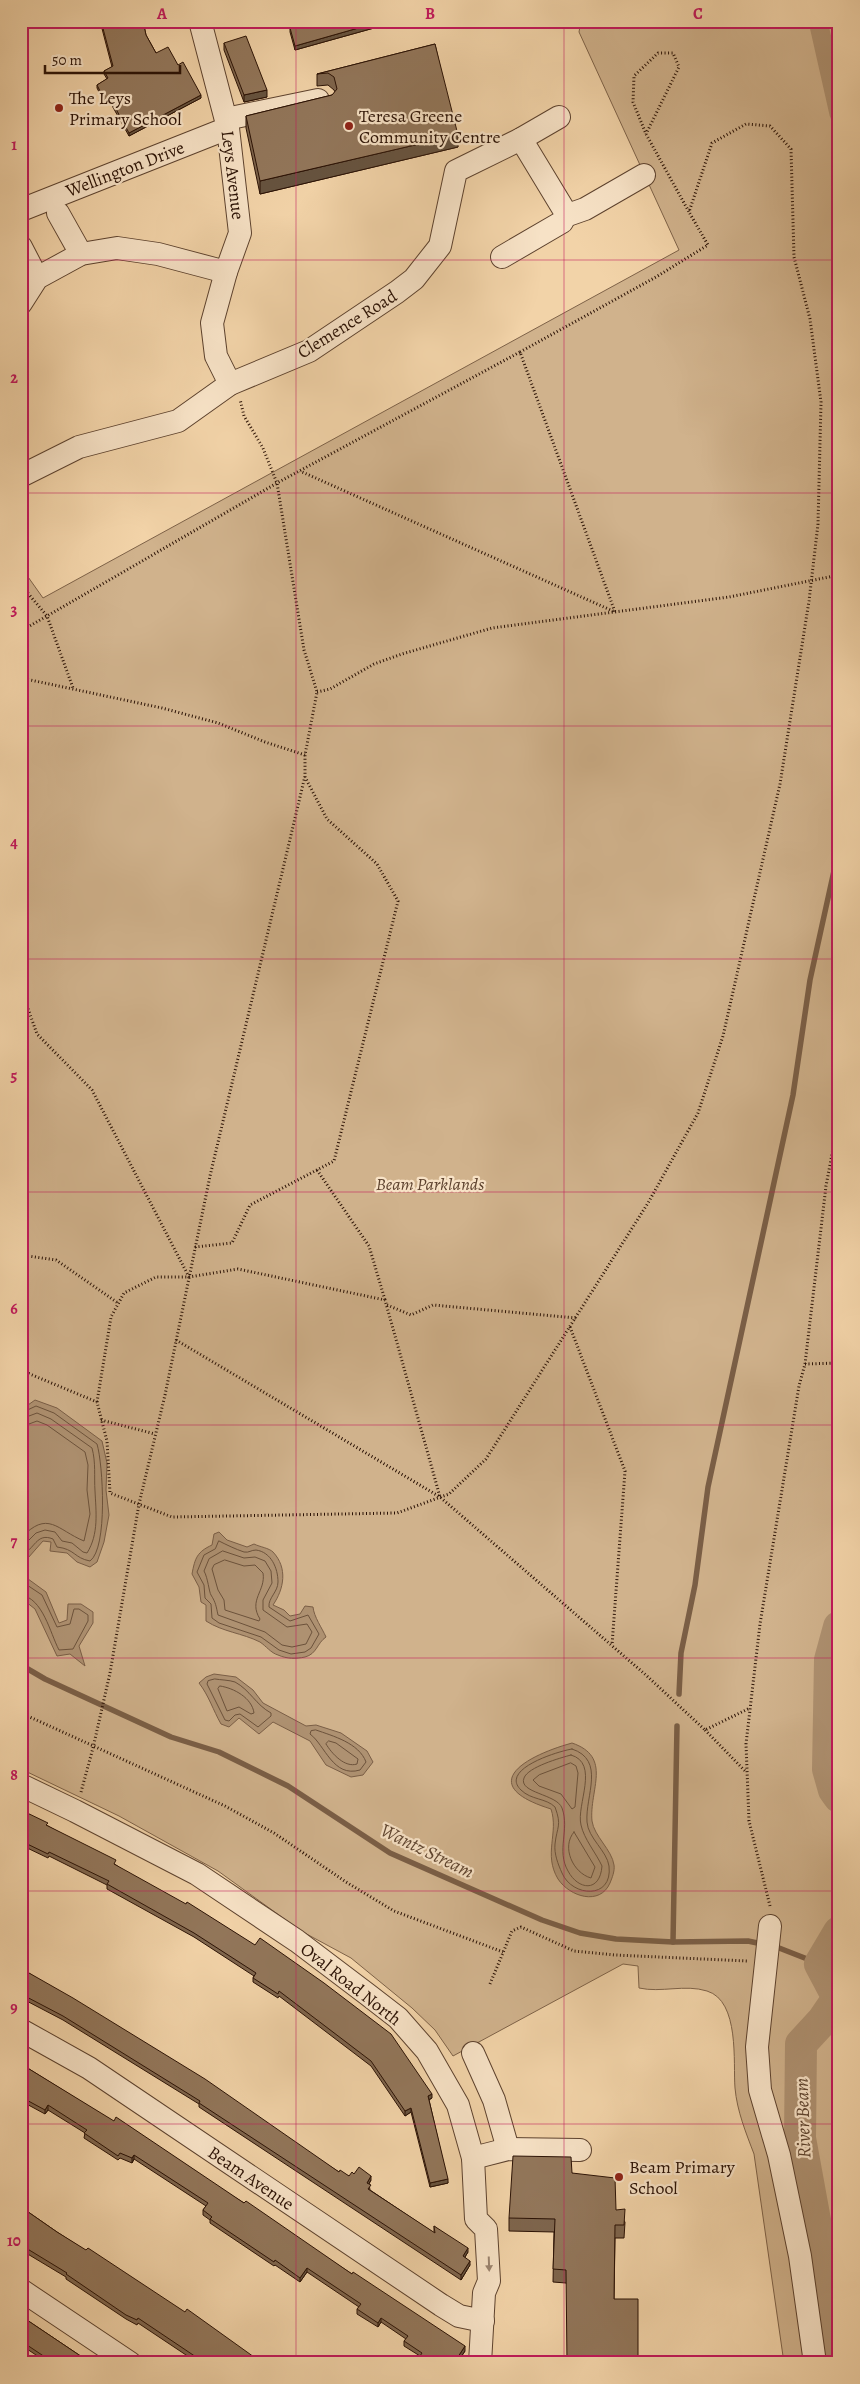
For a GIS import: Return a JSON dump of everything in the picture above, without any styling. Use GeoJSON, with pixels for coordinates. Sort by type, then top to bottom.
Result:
{"type":"FeatureCollection","features":[{"type":"Feature","properties":{"kind":"street","name":"Leys Avenue"},"geometry":{"type":"LineString","coordinates":[[200,21],[227,124],[240,233],[226,272],[212,323],[216,356],[230,384]]}},
{"type":"Feature","properties":{"kind":"street","name":"Wellington Drive"},"geometry":{"type":"LineString","coordinates":[[21,210],[227,124],[324,98]]}},
{"type":"Feature","properties":{"kind":"street","name":"Clemence Road"},"geometry":{"type":"LineString","coordinates":[[21,476],[79,447],[178,421],[230,384],[309,351],[414,279],[440,246],[456,171],[521,139],[559,117]]}},
{"type":"Feature","properties":{"kind":"street"},"geometry":{"type":"LineString","coordinates":[[502,257],[562,222],[565,216],[564,210],[521,139]]}},
{"type":"Feature","properties":{"kind":"street"},"geometry":{"type":"LineString","coordinates":[[565,216],[585,209],[644,175]]}},
{"type":"Feature","properties":{"kind":"street"},"geometry":{"type":"LineString","coordinates":[[58,214],[81,254]]}},
{"type":"Feature","properties":{"kind":"street"},"geometry":{"type":"LineString","coordinates":[[21,247],[37,278]]}},
{"type":"Feature","properties":{"kind":"street"},"geometry":{"type":"LineString","coordinates":[[21,303],[37,278],[81,254],[116,248],[158,254],[226,272]]}},
{"type":"Feature","properties":{"kind":"street","name":"Oval Road North"},"geometry":{"type":"LineString","coordinates":[[21,1785],[196,1874],[296,1941],[398,2018],[427,2051],[458,2105],[473,2158],[476,2219],[486,2229],[489,2281],[484,2293],[480,2363]]}},
{"type":"Feature","properties":{"kind":"street"},"geometry":{"type":"LineString","coordinates":[[770,1926],[768,1961],[757,2047],[760,2090],[779,2155],[800,2256],[815,2363]]}},
{"type":"Feature","properties":{"kind":"street","name":"Beam Avenue"},"geometry":{"type":"LineString","coordinates":[[21,2030],[89,2068],[441,2305],[460,2316],[483,2321]]}},
{"type":"Feature","properties":{"kind":"street"},"geometry":{"type":"LineString","coordinates":[[472,2053],[494,2100],[508,2149]]}},
{"type":"Feature","properties":{"kind":"street"},"geometry":{"type":"LineString","coordinates":[[473,2158],[508,2149],[580,2150]]}},
{"type":"Feature","properties":{"kind":"street"},"geometry":{"type":"LineString","coordinates":[[21,2290],[130,2363]]}},
{"type":"Feature","properties":{"kind":"path"},"geometry":{"type":"LineString","coordinates":[[21,631],[277,483],[656,277],[708,245],[646,134],[633,102],[634,76],[658,53],[673,52],[679,67],[646,134]]}},
{"type":"Feature","properties":{"kind":"path"},"geometry":{"type":"LineString","coordinates":[[576,1318],[433,1306],[411,1314],[386,1302],[238,1269],[189,1277],[156,1277],[124,1293],[110,1318],[97,1402],[107,1441],[110,1493],[172,1517],[388,1514],[397,1513],[449,1494],[486,1458],[576,1318],[648,1203],[698,1114],[720,1045],[780,784],[818,524],[821,402],[810,319],[794,257],[791,149],[770,126],[746,124],[712,144],[689,212]]}},
{"type":"Feature","properties":{"kind":"path"},"geometry":{"type":"LineString","coordinates":[[520,352],[615,612]]}},
{"type":"Feature","properties":{"kind":"path"},"geometry":{"type":"LineString","coordinates":[[75,1811],[94,1748],[110,1673],[139,1504],[210,1176],[305,776],[305,755],[317,692],[304,650],[277,483],[263,448],[244,416],[239,396],[230,384]]}},
{"type":"Feature","properties":{"kind":"path"},"geometry":{"type":"LineString","coordinates":[[300,471],[615,612]]}},
{"type":"Feature","properties":{"kind":"path"},"geometry":{"type":"LineString","coordinates":[[317,692],[330,689],[374,664],[492,628],[729,597],[839,575]]}},
{"type":"Feature","properties":{"kind":"path"},"geometry":{"type":"LineString","coordinates":[[21,585],[47,616],[73,688]]}},
{"type":"Feature","properties":{"kind":"path"},"geometry":{"type":"LineString","coordinates":[[21,678],[162,708],[218,723],[265,742],[305,755]]}},
{"type":"Feature","properties":{"kind":"path"},"geometry":{"type":"LineString","coordinates":[[195,1247],[232,1243],[250,1205],[334,1161],[398,901],[377,864],[328,818],[305,776]]}},
{"type":"Feature","properties":{"kind":"path"},"geometry":{"type":"LineString","coordinates":[[21,989],[37,1034],[92,1090],[189,1277]]}},
{"type":"Feature","properties":{"kind":"path"},"geometry":{"type":"LineString","coordinates":[[770,1926],[766,1887],[748,1821],[746,1744],[760,1624],[799,1386],[805,1364],[826,1186],[839,1117]]}},
{"type":"Feature","properties":{"kind":"path"},"geometry":{"type":"LineString","coordinates":[[317,1170],[369,1246],[440,1497]]}},
{"type":"Feature","properties":{"kind":"path"},"geometry":{"type":"LineString","coordinates":[[21,1255],[56,1260],[118,1303]]}},
{"type":"Feature","properties":{"kind":"path"},"geometry":{"type":"LineString","coordinates":[[21,1313],[25,1372],[97,1402]]}},
{"type":"Feature","properties":{"kind":"path"},"geometry":{"type":"LineString","coordinates":[[570,1327],[625,1470],[612,1645]]}},
{"type":"Feature","properties":{"kind":"path"},"geometry":{"type":"LineString","coordinates":[[176,1340],[440,1497],[612,1645],[704,1730],[747,1773]]}},
{"type":"Feature","properties":{"kind":"path"},"geometry":{"type":"LineString","coordinates":[[805,1364],[839,1363]]}},
{"type":"Feature","properties":{"kind":"path"},"geometry":{"type":"LineString","coordinates":[[102,1420],[155,1434]]}},
{"type":"Feature","properties":{"kind":"path"},"geometry":{"type":"LineString","coordinates":[[704,1730],[750,1708]]}},
{"type":"Feature","properties":{"kind":"path"},"geometry":{"type":"LineString","coordinates":[[21,1713],[94,1748],[225,1806],[274,1833],[346,1882],[394,1911],[503,1952]]}},
{"type":"Feature","properties":{"kind":"path"},"geometry":{"type":"LineString","coordinates":[[490,1984],[512,1931],[521,1927],[574,1951],[696,1960],[768,1961]]}},
{"type":"Feature","properties":{"kind":"green space","name":"Beam Parklands"},"geometry":{"type":"Polygon","coordinates":[[[581,21],[839,21],[839,2363],[784,2363],[754,2154],[742,2122],[736,2097],[733,2034],[730,2019],[718,1997],[699,1989],[656,1990],[639,1988],[638,1966],[623,1964],[453,2056],[435,2030],[412,2008],[351,1958],[301,1931],[218,1871],[119,1816],[21,1769],[21,567],[43,598],[679,250],[579,32],[581,21]]]}},
{"type":"Feature","properties":{"kind":"water"},"geometry":{"type":"Polygon","coordinates":[[[35,1400],[57,1408],[102,1441],[107,1463],[106,1490],[109,1515],[104,1542],[97,1562],[90,1567],[77,1562],[67,1553],[50,1551],[51,1542],[43,1541],[28,1558],[21,1560],[21,1410],[35,1400]]]}},
{"type":"Feature","properties":{"kind":"water"},"geometry":{"type":"Polygon","coordinates":[[[219,1532],[227,1540],[247,1547],[254,1544],[269,1549],[278,1558],[283,1579],[280,1592],[273,1605],[284,1610],[290,1616],[300,1614],[305,1606],[313,1607],[316,1619],[326,1637],[309,1656],[288,1658],[281,1656],[273,1653],[260,1642],[219,1628],[206,1621],[206,1605],[201,1602],[199,1587],[192,1574],[198,1556],[203,1550],[212,1545],[214,1534],[219,1532]]]}},
{"type":"Feature","properties":{"kind":"water"},"geometry":{"type":"Polygon","coordinates":[[[21,1569],[24,1576],[46,1592],[59,1623],[67,1620],[68,1604],[81,1604],[93,1612],[93,1623],[79,1646],[85,1666],[70,1654],[57,1656],[35,1609],[21,1598],[21,1569]]]}},
{"type":"Feature","properties":{"kind":"water"},"geometry":{"type":"Polygon","coordinates":[[[214,1674],[236,1677],[253,1690],[263,1703],[306,1726],[316,1725],[341,1733],[367,1751],[373,1762],[363,1775],[351,1777],[326,1765],[310,1741],[273,1722],[259,1734],[239,1718],[229,1727],[221,1724],[199,1683],[206,1677],[214,1674]]]}},
{"type":"Feature","properties":{"kind":"water"},"geometry":{"type":"Polygon","coordinates":[[[572,1743],[585,1749],[592,1757],[596,1766],[592,1809],[593,1827],[613,1859],[614,1865],[610,1883],[599,1895],[592,1897],[577,1894],[563,1885],[558,1879],[554,1870],[551,1852],[553,1818],[551,1809],[528,1800],[515,1790],[511,1781],[515,1772],[524,1763],[538,1755],[572,1743]]]}},
{"type":"Feature","properties":{"kind":"building"},"geometry":{"type":"Polygon","coordinates":[[[101,21],[143,21],[146,35],[156,53],[168,47],[178,65],[183,62],[201,95],[129,133],[110,98],[105,101],[97,85],[108,78],[104,71],[113,66],[101,21]]]}},
{"type":"Feature","properties":{"kind":"building"},"geometry":{"type":"Polygon","coordinates":[[[317,21],[383,21],[295,46],[290,28],[317,21]]]}},
{"type":"Feature","properties":{"kind":"building"},"geometry":{"type":"Polygon","coordinates":[[[246,36],[267,90],[244,95],[224,43],[246,36]]]}},
{"type":"Feature","properties":{"kind":"building","name":"Teresa Greene Community Centre"},"geometry":{"type":"Polygon","coordinates":[[[435,44],[458,135],[260,181],[246,116],[332,95],[337,89],[334,77],[328,73],[317,74],[435,44]]]}},
{"type":"Feature","properties":{"kind":"building"},"geometry":{"type":"Polygon","coordinates":[[[21,1810],[48,1823],[46,1825],[116,1860],[114,1864],[186,1904],[187,1902],[255,1945],[260,1938],[324,1983],[391,2034],[432,2094],[428,2096],[448,2179],[430,2183],[411,2108],[405,2111],[371,2061],[279,1991],[278,1994],[253,1978],[256,1973],[194,1933],[107,1884],[109,1881],[49,1852],[48,1854],[21,1841],[21,1810]]]}},
{"type":"Feature","properties":{"kind":"building"},"geometry":{"type":"Polygon","coordinates":[[[21,1961],[25,1964],[22,1969],[205,2079],[339,2172],[340,2170],[349,2176],[352,2172],[354,2174],[359,2167],[371,2176],[367,2183],[371,2185],[368,2189],[435,2233],[434,2226],[468,2248],[463,2256],[470,2261],[461,2275],[199,2103],[200,2101],[63,2016],[21,1994],[21,1961]]]}},
{"type":"Feature","properties":{"kind":"building"},"geometry":{"type":"Polygon","coordinates":[[[21,2064],[114,2121],[116,2117],[244,2203],[246,2201],[352,2274],[353,2272],[465,2346],[454,2363],[431,2363],[420,2356],[422,2353],[404,2341],[408,2336],[381,2318],[378,2323],[357,2309],[361,2304],[307,2268],[300,2278],[210,2219],[212,2217],[203,2210],[208,2203],[134,2155],[132,2158],[120,2153],[118,2156],[84,2133],[87,2130],[48,2105],[45,2110],[21,2097],[21,2064]]]}},
{"type":"Feature","properties":{"kind":"building","name":"Beam Primary School"},"geometry":{"type":"Polygon","coordinates":[[[513,2156],[571,2157],[572,2173],[615,2178],[616,2210],[625,2209],[624,2225],[615,2225],[614,2299],[638,2299],[638,2363],[567,2363],[566,2270],[553,2269],[555,2219],[509,2218],[513,2156]]]}},
{"type":"Feature","properties":{"kind":"building"},"geometry":{"type":"Polygon","coordinates":[[[21,2207],[57,2232],[86,2250],[88,2248],[185,2312],[187,2309],[259,2362],[205,2363],[138,2318],[137,2320],[126,2315],[67,2273],[21,2245],[21,2207]]]}},
{"type":"Feature","properties":{"kind":"building"},"geometry":{"type":"Polygon","coordinates":[[[21,2316],[91,2363],[54,2363],[21,2341],[21,2316]]]}},
{"type":"Feature","properties":{"kind":"waterway"},"geometry":{"type":"LineString","coordinates":[[818,21],[839,114]]}},
{"type":"Feature","properties":{"kind":"waterway"},"geometry":{"type":"LineString","coordinates":[[679,1694],[681,1653],[695,1585],[708,1487],[793,1095],[810,980],[839,848]]}},
{"type":"Feature","properties":{"kind":"waterway","name":"River Beam"},"geometry":{"type":"LineString","coordinates":[[839,1627],[830,1660],[828,1769],[834,1790],[839,1797]]}},
{"type":"Feature","properties":{"kind":"waterway","name":"Wantz Stream"},"geometry":{"type":"LineString","coordinates":[[21,1665],[45,1679],[171,1737],[219,1752],[288,1786],[390,1853],[542,1920],[580,1933],[616,1939],[673,1942],[748,1941],[762,1944]]}},
{"type":"Feature","properties":{"kind":"waterway"},"geometry":{"type":"LineString","coordinates":[[673,1942],[677,1726]]}},
{"type":"Feature","properties":{"kind":"waterway","name":"River Beam"},"geometry":{"type":"LineString","coordinates":[[839,1932],[820,1964],[838,1998],[823,2020],[801,2044],[800,2138],[839,2352]]}},
{"type":"Feature","properties":{"kind":"waterway","name":"Wantz Stream"},"geometry":{"type":"LineString","coordinates":[[774,1946],[820,1964]]}},
{"type":"Feature","properties":{"kind":"place","name":"The Leys Primary School"},"geometry":{"type":"Point","coordinates":[59,108]}},
{"type":"Feature","properties":{"kind":"place","name":"Teresa Greene Community Centre"},"geometry":{"type":"Point","coordinates":[349,126]}},
{"type":"Feature","properties":{"kind":"place","name":"Beam Primary School"},"geometry":{"type":"Point","coordinates":[619,2177]}}]}
